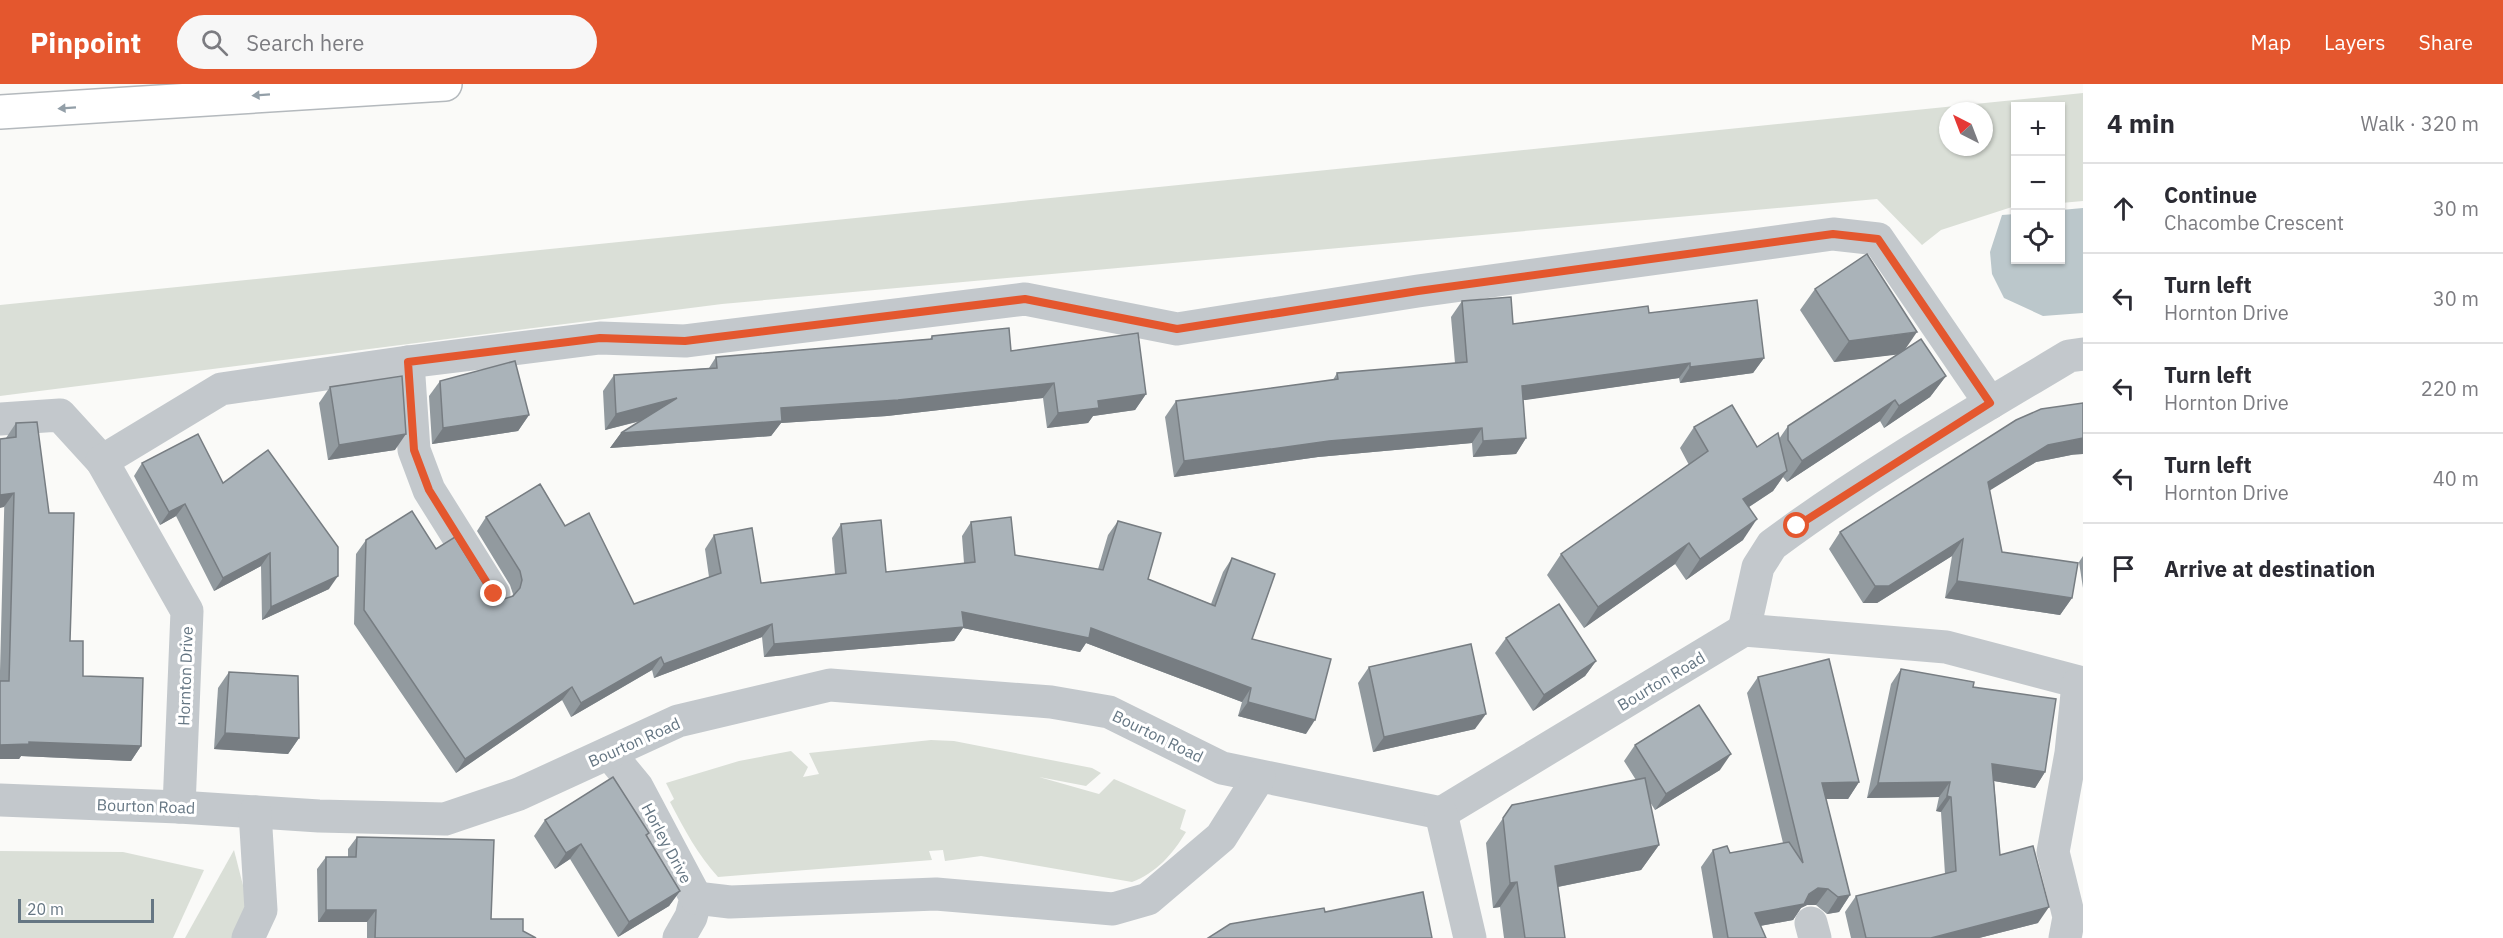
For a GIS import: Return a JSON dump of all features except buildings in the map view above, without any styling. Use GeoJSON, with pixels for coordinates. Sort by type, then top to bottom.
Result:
{"type":"FeatureCollection","features":[{"type":"Feature","properties":{"kind":"highway"},"geometry":{"type":"LineString","coordinates":[[0,112],[445,84]]}},
{"type":"Feature","properties":{"kind":"street"},"geometry":{"type":"LineString","coordinates":[[102,460],[221,389],[408,362],[600,338],[685,341],[1025,299],[1177,329],[1418,291],[1833,234],[1878,239],[1990,403]]}},
{"type":"Feature","properties":{"kind":"street"},"geometry":{"type":"LineString","coordinates":[[2065,938],[2069,917],[2053,852],[2071,753],[2080,683],[1946,647],[1744,630],[1758,567],[1772,545],[1898,460],[1990,403],[2070,356],[2083,354]]}},
{"type":"Feature","properties":{"kind":"street"},"geometry":{"type":"LineString","coordinates":[[408,362],[414,450],[429,490],[494,594]]}},
{"type":"Feature","properties":{"kind":"street","name":"Hornton Drive"},"geometry":{"type":"LineString","coordinates":[[0,419],[60,415],[102,460],[187,610],[179,807]]}},
{"type":"Feature","properties":{"kind":"street","name":"Bourton Road"},"geometry":{"type":"LineString","coordinates":[[0,800],[179,807],[319,816],[445,819],[519,794],[678,721],[830,685],[1051,702],[1108,712],[1222,768],[1441,813],[1744,630]]}},
{"type":"Feature","properties":{"kind":"street","name":"Horley Drive"},"geometry":{"type":"LineString","coordinates":[[609,753],[637,787],[696,898],[691,916],[679,938]]}},
{"type":"Feature","properties":{"kind":"street"},"geometry":{"type":"LineString","coordinates":[[696,898],[730,902],[936,894],[1113,909],[1148,899],[1221,837],[1259,777]]}},
{"type":"Feature","properties":{"kind":"street"},"geometry":{"type":"LineString","coordinates":[[248,938],[261,910],[255,812]]}},
{"type":"Feature","properties":{"kind":"street"},"geometry":{"type":"LineString","coordinates":[[1441,813],[1470,938]]}},
{"type":"Feature","properties":{"kind":"shaded area"},"geometry":{"type":"Polygon","coordinates":[[[2083,93],[2083,201],[2065,203],[2065,102],[2011,102],[2011,207],[1941,230],[1922,245],[1877,199],[722,304],[0,396],[0,305],[1939,108],[1939,156],[1993,156],[1993,102],[2083,93]]]}},
{"type":"Feature","properties":{"kind":"shaded area"},"geometry":{"type":"Polygon","coordinates":[[[2083,208],[2083,313],[2043,316],[2004,298],[1992,274],[1990,252],[2002,215],[2011,214],[2011,264],[2065,264],[2065,210],[2083,208]]]}},
{"type":"Feature","properties":{"kind":"shaded area"},"geometry":{"type":"Polygon","coordinates":[[[931,740],[954,741],[1092,768],[1101,773],[1086,786],[1039,777],[1099,794],[1114,779],[1186,810],[1180,829],[1186,832],[1163,862],[1132,882],[981,856],[945,861],[943,850],[929,851],[932,860],[718,877],[698,851],[681,822],[670,802],[674,799],[666,783],[739,761],[791,751],[808,767],[803,777],[819,774],[809,753],[931,740]]]}},
{"type":"Feature","properties":{"kind":"shaded area"},"geometry":{"type":"Polygon","coordinates":[[[234,850],[247,901],[235,938],[185,938],[234,850]]]}},
{"type":"Feature","properties":{"kind":"shaded area"},"geometry":{"type":"Polygon","coordinates":[[[0,851],[123,852],[204,870],[173,938],[0,938],[0,851]]]}},
{"type":"Feature","properties":{"kind":"route"},"geometry":{"type":"LineString","coordinates":[[494,594],[429,490],[414,450],[408,362],[600,338],[685,341],[1025,299],[1177,329],[1418,291],[1833,234],[1878,239],[1990,403],[1797,526]]}}]}
